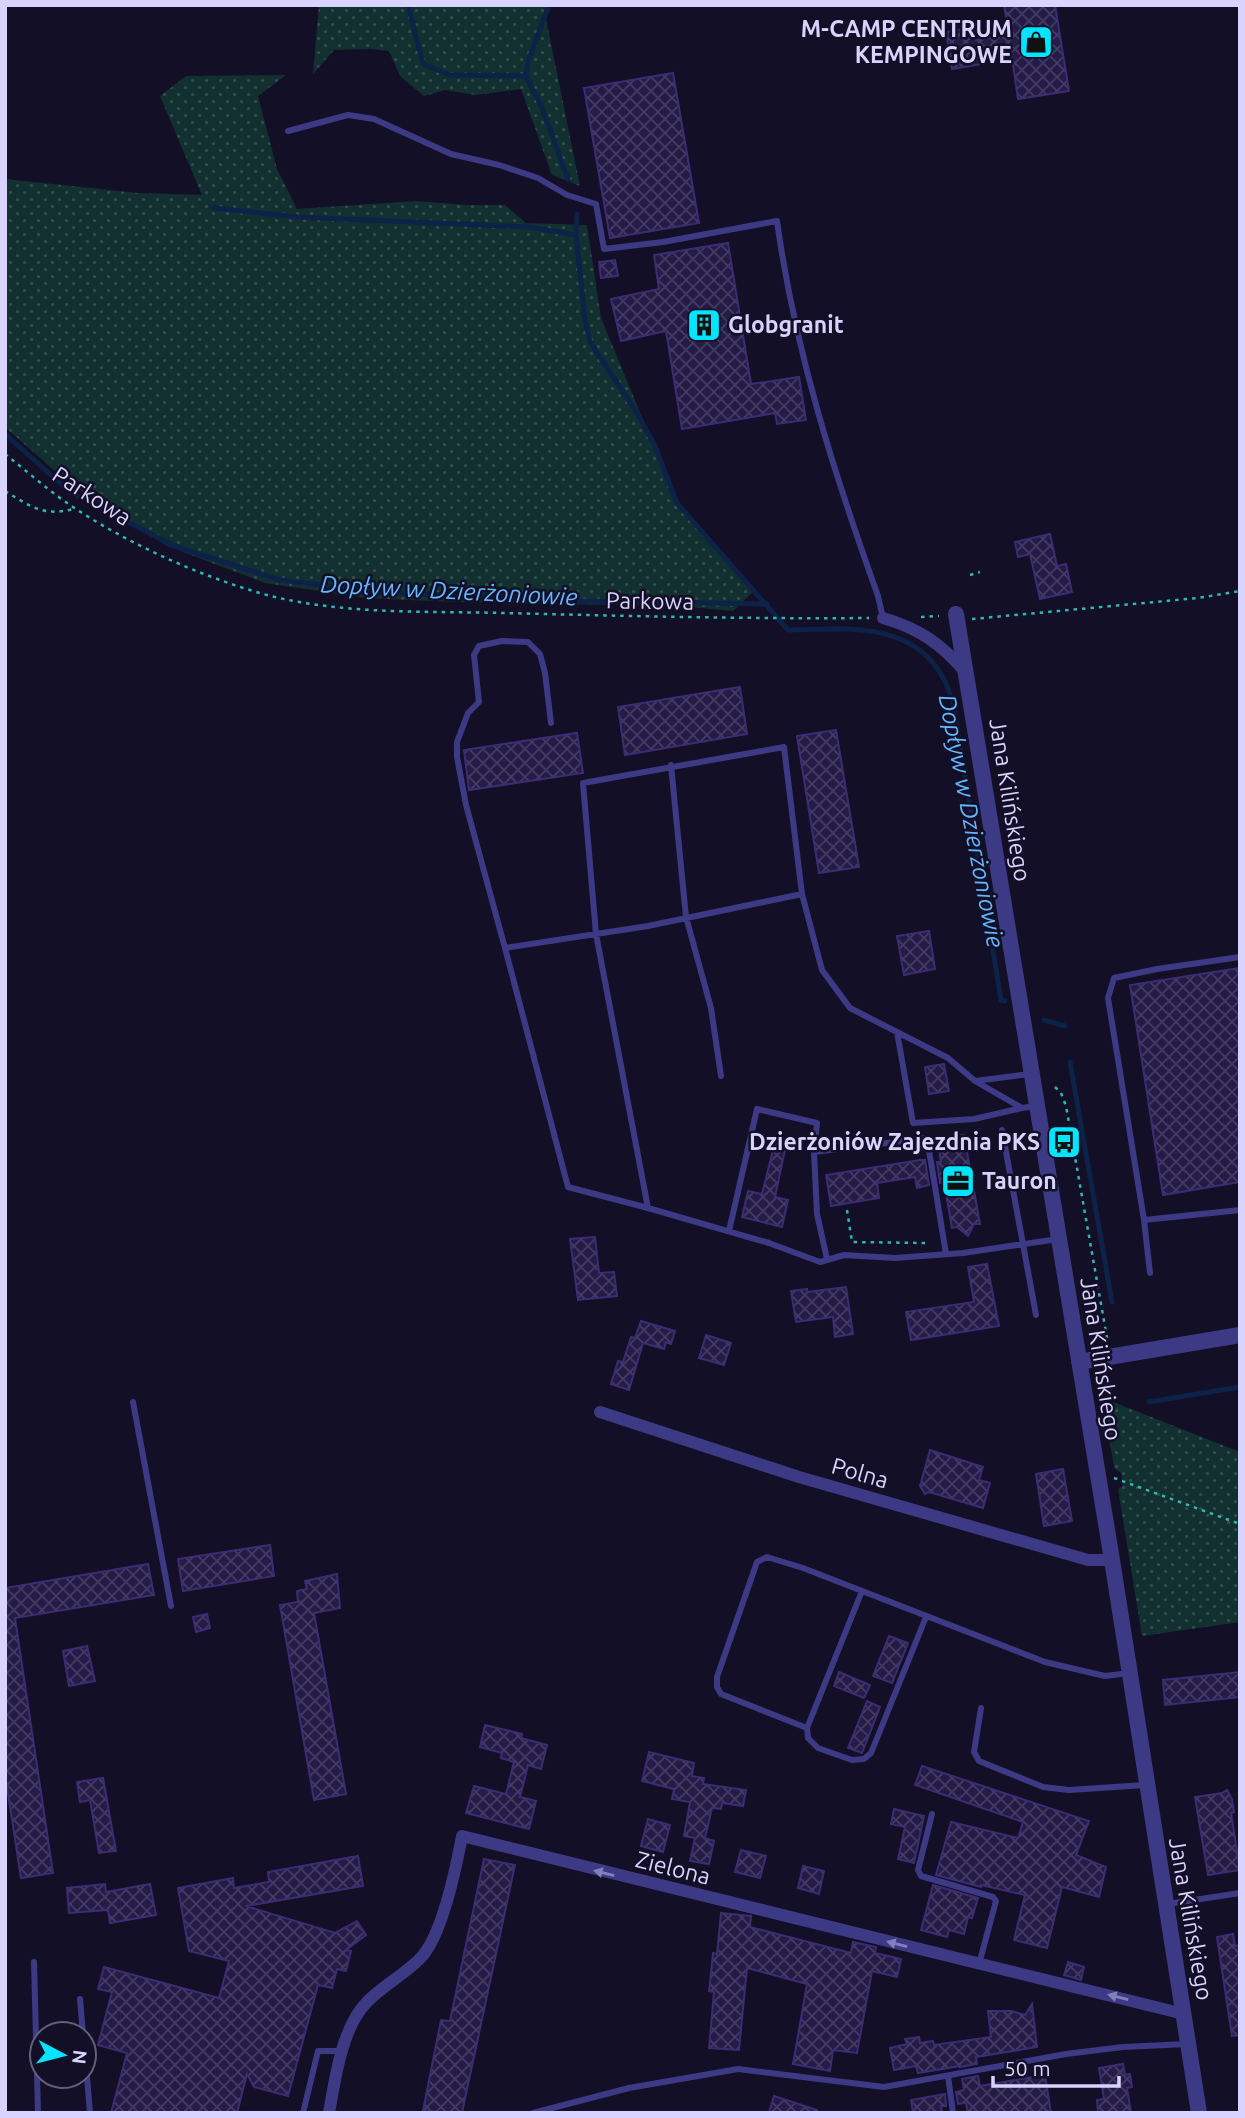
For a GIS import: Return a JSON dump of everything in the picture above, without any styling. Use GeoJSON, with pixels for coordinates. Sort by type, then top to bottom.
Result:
{"type":"FeatureCollection","features":[{"type":"Feature","properties":{"kind":"street"},"geometry":{"type":"LineString","coordinates":[[883,618],[906,624],[936,642],[966,673]]}},
{"type":"Feature","properties":{"kind":"street","name":"Jana Kilińskiego"},"geometry":{"type":"LineString","coordinates":[[957,618],[1031,1074],[1029,1107],[1058,1239],[1079,1362],[1199,2113]]}},
{"type":"Feature","properties":{"kind":"street"},"geometry":{"type":"LineString","coordinates":[[1079,1362],[1240,1335]]}},
{"type":"Feature","properties":{"kind":"street","name":"Polna"},"geometry":{"type":"LineString","coordinates":[[600,1412],[799,1477],[911,1510],[1088,1560],[1111,1560]]}},
{"type":"Feature","properties":{"kind":"street","name":"Zielona"},"geometry":{"type":"LineString","coordinates":[[329,2113],[343,2050],[354,2019],[366,2002],[424,1954],[443,1913],[462,1836],[1184,2014]]}},
{"type":"Feature","properties":{"kind":"lane"},"geometry":{"type":"LineString","coordinates":[[288,131],[348,115],[374,120],[451,154],[499,165],[538,178],[568,195],[596,204],[604,248],[663,242],[777,221],[798,340],[825,437],[883,618]]}},
{"type":"Feature","properties":{"kind":"lane"},"geometry":{"type":"LineString","coordinates":[[551,723],[540,654],[528,642],[502,640],[479,646],[474,655],[478,702],[468,713],[457,742],[457,757],[466,805],[568,1187],[729,1231],[820,1262],[844,1255],[895,1258],[1058,1239]]}},
{"type":"Feature","properties":{"kind":"lane"},"geometry":{"type":"LineString","coordinates":[[648,1208],[596,934],[583,783],[671,765],[784,747],[802,894],[821,970],[850,1008],[948,1058],[975,1081],[1029,1107]]}},
{"type":"Feature","properties":{"kind":"lane"},"geometry":{"type":"LineString","coordinates":[[671,765],[686,917],[711,1008],[721,1076]]}},
{"type":"Feature","properties":{"kind":"lane"},"geometry":{"type":"LineString","coordinates":[[505,948],[648,926],[802,894]]}},
{"type":"Feature","properties":{"kind":"lane"},"geometry":{"type":"LineString","coordinates":[[1150,1273],[1108,998],[1114,978],[1240,957]]}},
{"type":"Feature","properties":{"kind":"lane"},"geometry":{"type":"LineString","coordinates":[[897,1032],[913,1123],[974,1119],[1029,1107]]}},
{"type":"Feature","properties":{"kind":"lane"},"geometry":{"type":"LineString","coordinates":[[975,1081],[1031,1074]]}},
{"type":"Feature","properties":{"kind":"lane"},"geometry":{"type":"LineString","coordinates":[[729,1231],[757,1109],[817,1123],[814,1152],[817,1214],[827,1259]]}},
{"type":"Feature","properties":{"kind":"lane"},"geometry":{"type":"LineString","coordinates":[[1002,1130],[1036,1315]]}},
{"type":"Feature","properties":{"kind":"lane"},"geometry":{"type":"LineString","coordinates":[[814,1152],[927,1138],[946,1254]]}},
{"type":"Feature","properties":{"kind":"lane"},"geometry":{"type":"LineString","coordinates":[[1144,1220],[1240,1210]]}},
{"type":"Feature","properties":{"kind":"lane"},"geometry":{"type":"LineString","coordinates":[[133,1402],[171,1606]]}},
{"type":"Feature","properties":{"kind":"lane"},"geometry":{"type":"LineString","coordinates":[[807,1728],[721,1694],[717,1687],[716,1677],[757,1562],[767,1557],[803,1568],[1045,1662],[1087,1674],[1105,1676],[1129,1673]]}},
{"type":"Feature","properties":{"kind":"lane"},"geometry":{"type":"LineString","coordinates":[[862,1591],[807,1728],[808,1738],[818,1748],[852,1760],[863,1759],[871,1753],[926,1617]]}},
{"type":"Feature","properties":{"kind":"lane"},"geometry":{"type":"LineString","coordinates":[[981,1708],[974,1752],[979,1761],[1043,1787],[1069,1790],[1146,1785]]}},
{"type":"Feature","properties":{"kind":"lane"},"geometry":{"type":"LineString","coordinates":[[932,1814],[918,1870],[921,1876],[993,1897],[996,1901],[979,1964]]}},
{"type":"Feature","properties":{"kind":"lane"},"geometry":{"type":"LineString","coordinates":[[1166,1905],[1240,1893]]}},
{"type":"Feature","properties":{"kind":"lane"},"geometry":{"type":"LineString","coordinates":[[34,1962],[38,2113]]}},
{"type":"Feature","properties":{"kind":"lane"},"geometry":{"type":"LineString","coordinates":[[80,1999],[82,2020]]}},
{"type":"Feature","properties":{"kind":"lane"},"geometry":{"type":"LineString","coordinates":[[533,2113],[629,2088],[738,2069],[884,2087],[1066,2054],[1123,2047],[1189,2044]]}},
{"type":"Feature","properties":{"kind":"lane"},"geometry":{"type":"LineString","coordinates":[[303,2113],[318,2051],[343,2050]]}},
{"type":"Feature","properties":{"kind":"lane"},"geometry":{"type":"LineString","coordinates":[[948,2076],[953,2113]]}},
{"type":"Feature","properties":{"kind":"lane"},"geometry":{"type":"LineString","coordinates":[[88,2090],[90,2113]]}},
{"type":"Feature","properties":{"kind":"path","name":"Parkowa"},"geometry":{"type":"LineString","coordinates":[[5,454],[75,509],[136,543],[190,569],[263,594],[366,610],[883,618]]}},
{"type":"Feature","properties":{"kind":"path"},"geometry":{"type":"LineString","coordinates":[[5,491],[30,507],[55,513],[75,509]]}},
{"type":"Feature","properties":{"kind":"path"},"geometry":{"type":"LineString","coordinates":[[970,575],[980,572]]}},
{"type":"Feature","properties":{"kind":"path"},"geometry":{"type":"LineString","coordinates":[[919,617],[957,618],[1240,592]]}},
{"type":"Feature","properties":{"kind":"path"},"geometry":{"type":"LineString","coordinates":[[1055,1087],[1061,1093],[1066,1106],[1107,1338]]}},
{"type":"Feature","properties":{"kind":"path"},"geometry":{"type":"LineString","coordinates":[[847,1210],[852,1242],[931,1243],[945,1240]]}},
{"type":"Feature","properties":{"kind":"path"},"geometry":{"type":"LineString","coordinates":[[1097,1474],[1240,1524]]}},
{"type":"Feature","properties":{"kind":"green space"},"geometry":{"type":"Polygon","coordinates":[[[319,5],[552,5],[546,19],[580,186],[552,175],[521,89],[476,95],[445,90],[424,96],[400,76],[389,51],[371,49],[334,50],[313,74],[319,5]]]}},
{"type":"Feature","properties":{"kind":"green space"},"geometry":{"type":"Polygon","coordinates":[[[286,75],[258,96],[277,169],[297,209],[416,201],[505,205],[526,223],[587,225],[601,318],[677,502],[755,590],[733,611],[679,606],[366,598],[265,583],[167,546],[66,481],[5,427],[5,179],[138,193],[202,195],[160,96],[186,76],[286,75]]]}},
{"type":"Feature","properties":{"kind":"green space"},"geometry":{"type":"Polygon","coordinates":[[[1103,1398],[1240,1452],[1240,1622],[1142,1636],[1118,1489],[1123,1486],[1121,1473],[1114,1468],[1103,1398]]]}},
{"type":"Feature","properties":{"kind":"building"},"geometry":{"type":"Polygon","coordinates":[[[1004,5],[1055,5],[1069,91],[1018,99],[1011,51],[980,56],[982,64],[952,69],[946,32],[974,27],[976,40],[1009,34],[1004,5]]]}},
{"type":"Feature","properties":{"kind":"building"},"geometry":{"type":"Polygon","coordinates":[[[673,73],[699,223],[610,238],[584,88],[673,73]]]}},
{"type":"Feature","properties":{"kind":"building","name":"Globgranit"},"geometry":{"type":"Polygon","coordinates":[[[728,243],[751,384],[799,377],[806,420],[777,424],[775,413],[682,429],[666,331],[621,341],[611,299],[659,289],[654,255],[728,243]]]}},
{"type":"Feature","properties":{"kind":"building"},"geometry":{"type":"Polygon","coordinates":[[[615,260],[618,276],[601,278],[599,262],[615,260]]]}},
{"type":"Feature","properties":{"kind":"building"},"geometry":{"type":"Polygon","coordinates":[[[1050,534],[1057,566],[1066,564],[1072,592],[1040,599],[1030,554],[1018,557],[1015,542],[1050,534]]]}},
{"type":"Feature","properties":{"kind":"building"},"geometry":{"type":"Polygon","coordinates":[[[740,687],[747,734],[625,755],[618,707],[740,687]]]}},
{"type":"Feature","properties":{"kind":"building"},"geometry":{"type":"Polygon","coordinates":[[[836,730],[859,867],[819,873],[797,736],[836,730]]]}},
{"type":"Feature","properties":{"kind":"building"},"geometry":{"type":"Polygon","coordinates":[[[577,733],[583,773],[469,790],[464,750],[577,733]]]}},
{"type":"Feature","properties":{"kind":"building"},"geometry":{"type":"Polygon","coordinates":[[[929,931],[935,969],[904,975],[897,936],[929,931]]]}},
{"type":"Feature","properties":{"kind":"building"},"geometry":{"type":"Polygon","coordinates":[[[1240,968],[1240,1182],[1163,1195],[1130,985],[1240,968]]]}},
{"type":"Feature","properties":{"kind":"building"},"geometry":{"type":"Polygon","coordinates":[[[944,1064],[949,1091],[929,1094],[925,1067],[944,1064]]]}},
{"type":"Feature","properties":{"kind":"building","name":"Tauron"},"geometry":{"type":"Polygon","coordinates":[[[964,1135],[980,1224],[974,1224],[968,1236],[957,1227],[952,1228],[944,1182],[940,1183],[937,1162],[941,1162],[937,1139],[964,1135]]]}},
{"type":"Feature","properties":{"kind":"building"},"geometry":{"type":"Polygon","coordinates":[[[775,1142],[786,1145],[775,1197],[788,1200],[782,1227],[742,1217],[748,1191],[762,1194],[775,1142]]]}},
{"type":"Feature","properties":{"kind":"building"},"geometry":{"type":"Polygon","coordinates":[[[925,1160],[929,1185],[917,1188],[915,1177],[877,1183],[879,1198],[831,1206],[826,1175],[925,1160]]]}},
{"type":"Feature","properties":{"kind":"building"},"geometry":{"type":"Polygon","coordinates":[[[595,1237],[599,1273],[614,1272],[617,1296],[578,1300],[570,1239],[595,1237]]]}},
{"type":"Feature","properties":{"kind":"building"},"geometry":{"type":"Polygon","coordinates":[[[987,1264],[999,1326],[911,1340],[906,1312],[974,1302],[968,1267],[987,1264]]]}},
{"type":"Feature","properties":{"kind":"building"},"geometry":{"type":"Polygon","coordinates":[[[846,1287],[853,1334],[835,1337],[833,1317],[796,1322],[791,1291],[807,1289],[807,1292],[846,1287]]]}},
{"type":"Feature","properties":{"kind":"building"},"geometry":{"type":"Polygon","coordinates":[[[641,1321],[675,1331],[671,1344],[666,1342],[664,1349],[643,1343],[629,1390],[611,1384],[618,1361],[623,1362],[631,1337],[635,1338],[641,1321]]]}},
{"type":"Feature","properties":{"kind":"building"},"geometry":{"type":"Polygon","coordinates":[[[706,1335],[731,1343],[724,1365],[699,1358],[706,1335]]]}},
{"type":"Feature","properties":{"kind":"building"},"geometry":{"type":"Polygon","coordinates":[[[930,1450],[983,1467],[979,1480],[990,1483],[983,1508],[929,1492],[925,1494],[920,1486],[930,1450]]]}},
{"type":"Feature","properties":{"kind":"building"},"geometry":{"type":"Polygon","coordinates":[[[1063,1469],[1072,1521],[1044,1526],[1036,1474],[1063,1469]]]}},
{"type":"Feature","properties":{"kind":"building"},"geometry":{"type":"Polygon","coordinates":[[[270,1545],[274,1576],[183,1591],[178,1559],[270,1545]]]}},
{"type":"Feature","properties":{"kind":"building"},"geometry":{"type":"Polygon","coordinates":[[[148,1564],[154,1595],[15,1618],[53,1873],[21,1878],[5,1774],[5,1588],[148,1564]]]}},
{"type":"Feature","properties":{"kind":"building"},"geometry":{"type":"Polygon","coordinates":[[[337,1574],[340,1608],[314,1613],[346,1794],[314,1800],[280,1605],[298,1602],[297,1591],[307,1589],[305,1581],[337,1574]]]}},
{"type":"Feature","properties":{"kind":"building"},"geometry":{"type":"Polygon","coordinates":[[[207,1614],[210,1628],[196,1632],[193,1617],[207,1614]]]}},
{"type":"Feature","properties":{"kind":"building"},"geometry":{"type":"Polygon","coordinates":[[[889,1636],[908,1643],[892,1683],[873,1676],[889,1636]]]}},
{"type":"Feature","properties":{"kind":"building"},"geometry":{"type":"Polygon","coordinates":[[[87,1646],[95,1681],[69,1686],[63,1651],[87,1646]]]}},
{"type":"Feature","properties":{"kind":"building"},"geometry":{"type":"Polygon","coordinates":[[[839,1672],[870,1685],[864,1698],[834,1686],[839,1672]]]}},
{"type":"Feature","properties":{"kind":"building"},"geometry":{"type":"Polygon","coordinates":[[[1240,1672],[1240,1697],[1165,1705],[1163,1680],[1240,1672]]]}},
{"type":"Feature","properties":{"kind":"building"},"geometry":{"type":"Polygon","coordinates":[[[867,1701],[880,1707],[862,1753],[848,1748],[867,1701]]]}},
{"type":"Feature","properties":{"kind":"building"},"geometry":{"type":"Polygon","coordinates":[[[485,1725],[522,1734],[521,1738],[547,1745],[541,1769],[528,1765],[520,1797],[536,1801],[529,1829],[466,1813],[474,1786],[506,1794],[514,1762],[501,1758],[502,1753],[480,1747],[485,1725]]]}},
{"type":"Feature","properties":{"kind":"building"},"geometry":{"type":"Polygon","coordinates":[[[649,1752],[694,1763],[692,1776],[704,1778],[703,1784],[746,1790],[743,1806],[722,1803],[721,1809],[712,1808],[705,1838],[714,1841],[709,1864],[690,1861],[695,1838],[684,1836],[690,1802],[672,1799],[674,1789],[642,1781],[649,1752]]]}},
{"type":"Feature","properties":{"kind":"building"},"geometry":{"type":"Polygon","coordinates":[[[922,1766],[1089,1821],[1076,1855],[1106,1867],[1099,1897],[1062,1887],[1047,1948],[1014,1940],[1025,1895],[936,1875],[951,1822],[1018,1838],[1023,1822],[915,1785],[922,1766]]]}},
{"type":"Feature","properties":{"kind":"building"},"geometry":{"type":"Polygon","coordinates":[[[103,1778],[116,1851],[99,1853],[90,1800],[80,1802],[77,1782],[103,1778]]]}},
{"type":"Feature","properties":{"kind":"building"},"geometry":{"type":"Polygon","coordinates":[[[1227,1790],[1232,1799],[1234,1812],[1231,1813],[1240,1870],[1208,1875],[1195,1797],[1227,1790]]]}},
{"type":"Feature","properties":{"kind":"building"},"geometry":{"type":"Polygon","coordinates":[[[894,1809],[924,1816],[914,1863],[898,1859],[905,1827],[891,1824],[894,1809]]]}},
{"type":"Feature","properties":{"kind":"building"},"geometry":{"type":"Polygon","coordinates":[[[648,1819],[670,1825],[663,1852],[641,1846],[648,1819]]]}},
{"type":"Feature","properties":{"kind":"building"},"geometry":{"type":"Polygon","coordinates":[[[741,1850],[766,1856],[760,1878],[735,1872],[741,1850]]]}},
{"type":"Feature","properties":{"kind":"building"},"geometry":{"type":"Polygon","coordinates":[[[358,1856],[363,1886],[246,1906],[335,1933],[357,1921],[366,1935],[346,1950],[351,1951],[346,1971],[337,1969],[332,1988],[318,1985],[288,2096],[254,2087],[247,2074],[237,2113],[111,2113],[127,2053],[98,2045],[112,1992],[98,1989],[104,1967],[219,1998],[229,1961],[189,1951],[178,1888],[233,1878],[234,1888],[269,1882],[268,1872],[358,1856]]]}},
{"type":"Feature","properties":{"kind":"building"},"geometry":{"type":"Polygon","coordinates":[[[484,1859],[515,1865],[462,2113],[423,2111],[441,2020],[450,2021],[484,1859]]]}},
{"type":"Feature","properties":{"kind":"building"},"geometry":{"type":"Polygon","coordinates":[[[803,1866],[824,1871],[819,1894],[798,1888],[803,1866]]]}},
{"type":"Feature","properties":{"kind":"building"},"geometry":{"type":"Polygon","coordinates":[[[105,1884],[106,1892],[150,1884],[156,1915],[110,1923],[108,1910],[69,1913],[67,1888],[105,1884]]]}},
{"type":"Feature","properties":{"kind":"building"},"geometry":{"type":"Polygon","coordinates":[[[933,1885],[978,1898],[972,1918],[968,1917],[964,1934],[949,1930],[947,1937],[921,1930],[933,1885]]]}},
{"type":"Feature","properties":{"kind":"building"},"geometry":{"type":"Polygon","coordinates":[[[721,1913],[751,1916],[750,1927],[851,1953],[853,1942],[876,1947],[875,1953],[901,1959],[897,1977],[872,1971],[857,2053],[833,2050],[830,2071],[793,2064],[807,1984],[747,1968],[739,2050],[709,2048],[714,1992],[709,1991],[713,1953],[717,1954],[721,1913]]]}},
{"type":"Feature","properties":{"kind":"building"},"geometry":{"type":"Polygon","coordinates":[[[1233,1934],[1235,1946],[1240,1945],[1240,2035],[1232,2036],[1217,1937],[1233,1934]]]}},
{"type":"Feature","properties":{"kind":"building"},"geometry":{"type":"Polygon","coordinates":[[[1068,1962],[1084,1967],[1081,1980],[1064,1975],[1068,1962]]]}},
{"type":"Feature","properties":{"kind":"building"},"geometry":{"type":"Polygon","coordinates":[[[1032,2004],[1037,2047],[976,2057],[977,2064],[960,2067],[918,2073],[916,2066],[894,2070],[890,2048],[907,2044],[905,2039],[919,2037],[920,2043],[933,2041],[934,2045],[991,2037],[988,2011],[1012,2011],[1025,2015],[1032,2004]]]}},
{"type":"Feature","properties":{"kind":"building"},"geometry":{"type":"Polygon","coordinates":[[[1123,2064],[1125,2075],[1130,2074],[1132,2087],[1127,2088],[1131,2113],[1098,2113],[1097,2100],[1104,2099],[1099,2068],[1123,2064]]]}},
{"type":"Feature","properties":{"kind":"building"},"geometry":{"type":"Polygon","coordinates":[[[1045,2075],[1051,2113],[968,2113],[966,2103],[958,2104],[956,2092],[964,2090],[962,2079],[978,2076],[980,2086],[1045,2075]]]}},
{"type":"Feature","properties":{"kind":"building"},"geometry":{"type":"Polygon","coordinates":[[[945,2094],[946,2106],[941,2106],[942,2113],[913,2113],[911,2100],[945,2094]]]}},
{"type":"Feature","properties":{"kind":"building"},"geometry":{"type":"Polygon","coordinates":[[[774,2096],[817,2110],[817,2113],[769,2113],[774,2096]]]}},
{"type":"Feature","properties":{"kind":"waterway"},"geometry":{"type":"LineString","coordinates":[[408,5],[423,64],[450,75],[526,76]]}},
{"type":"Feature","properties":{"kind":"waterway"},"geometry":{"type":"LineString","coordinates":[[549,5],[528,62],[526,76],[543,110],[568,180]]}},
{"type":"Feature","properties":{"kind":"waterway","name":"Dopływ w Dzierżoniowie"},"geometry":{"type":"LineString","coordinates":[[214,208],[298,217],[529,227],[576,235]]}},
{"type":"Feature","properties":{"kind":"waterway","name":"Dopływ w Dzierżoniowie"},"geometry":{"type":"LineString","coordinates":[[577,214],[576,235],[590,342],[637,413],[655,446],[677,503],[788,630],[852,629],[894,637],[912,645],[929,658],[944,679],[953,701],[1001,1000],[1005,1001]]}},
{"type":"Feature","properties":{"kind":"waterway","name":"Dopływ w Dzierżoniowie"},"geometry":{"type":"LineString","coordinates":[[5,434],[70,492],[174,546],[280,580],[377,592],[580,601],[767,604]]}},
{"type":"Feature","properties":{"kind":"waterway","name":"Dopływ w Dzierżoniowie"},"geometry":{"type":"LineString","coordinates":[[1044,1020],[1065,1026]]}},
{"type":"Feature","properties":{"kind":"waterway","name":"Dopływ w Dzierżoniowie"},"geometry":{"type":"LineString","coordinates":[[1070,1062],[1112,1302]]}},
{"type":"Feature","properties":{"kind":"waterway","name":"Dopływ w Dzierżoniowie"},"geometry":{"type":"LineString","coordinates":[[1149,1402],[1240,1387]]}},
{"type":"Feature","properties":{"kind":"place","name":"M-CAMP CENTRUM KEMPINGOWE"},"geometry":{"type":"Point","coordinates":[1036,42]}},
{"type":"Feature","properties":{"kind":"place","name":"Globgranit"},"geometry":{"type":"Point","coordinates":[704,325]}},
{"type":"Feature","properties":{"kind":"place","name":"Dzierżoniów Zajezdnia PKS"},"geometry":{"type":"Point","coordinates":[1064,1142]}},
{"type":"Feature","properties":{"kind":"place","name":"Tauron"},"geometry":{"type":"Point","coordinates":[958,1181]}}]}
